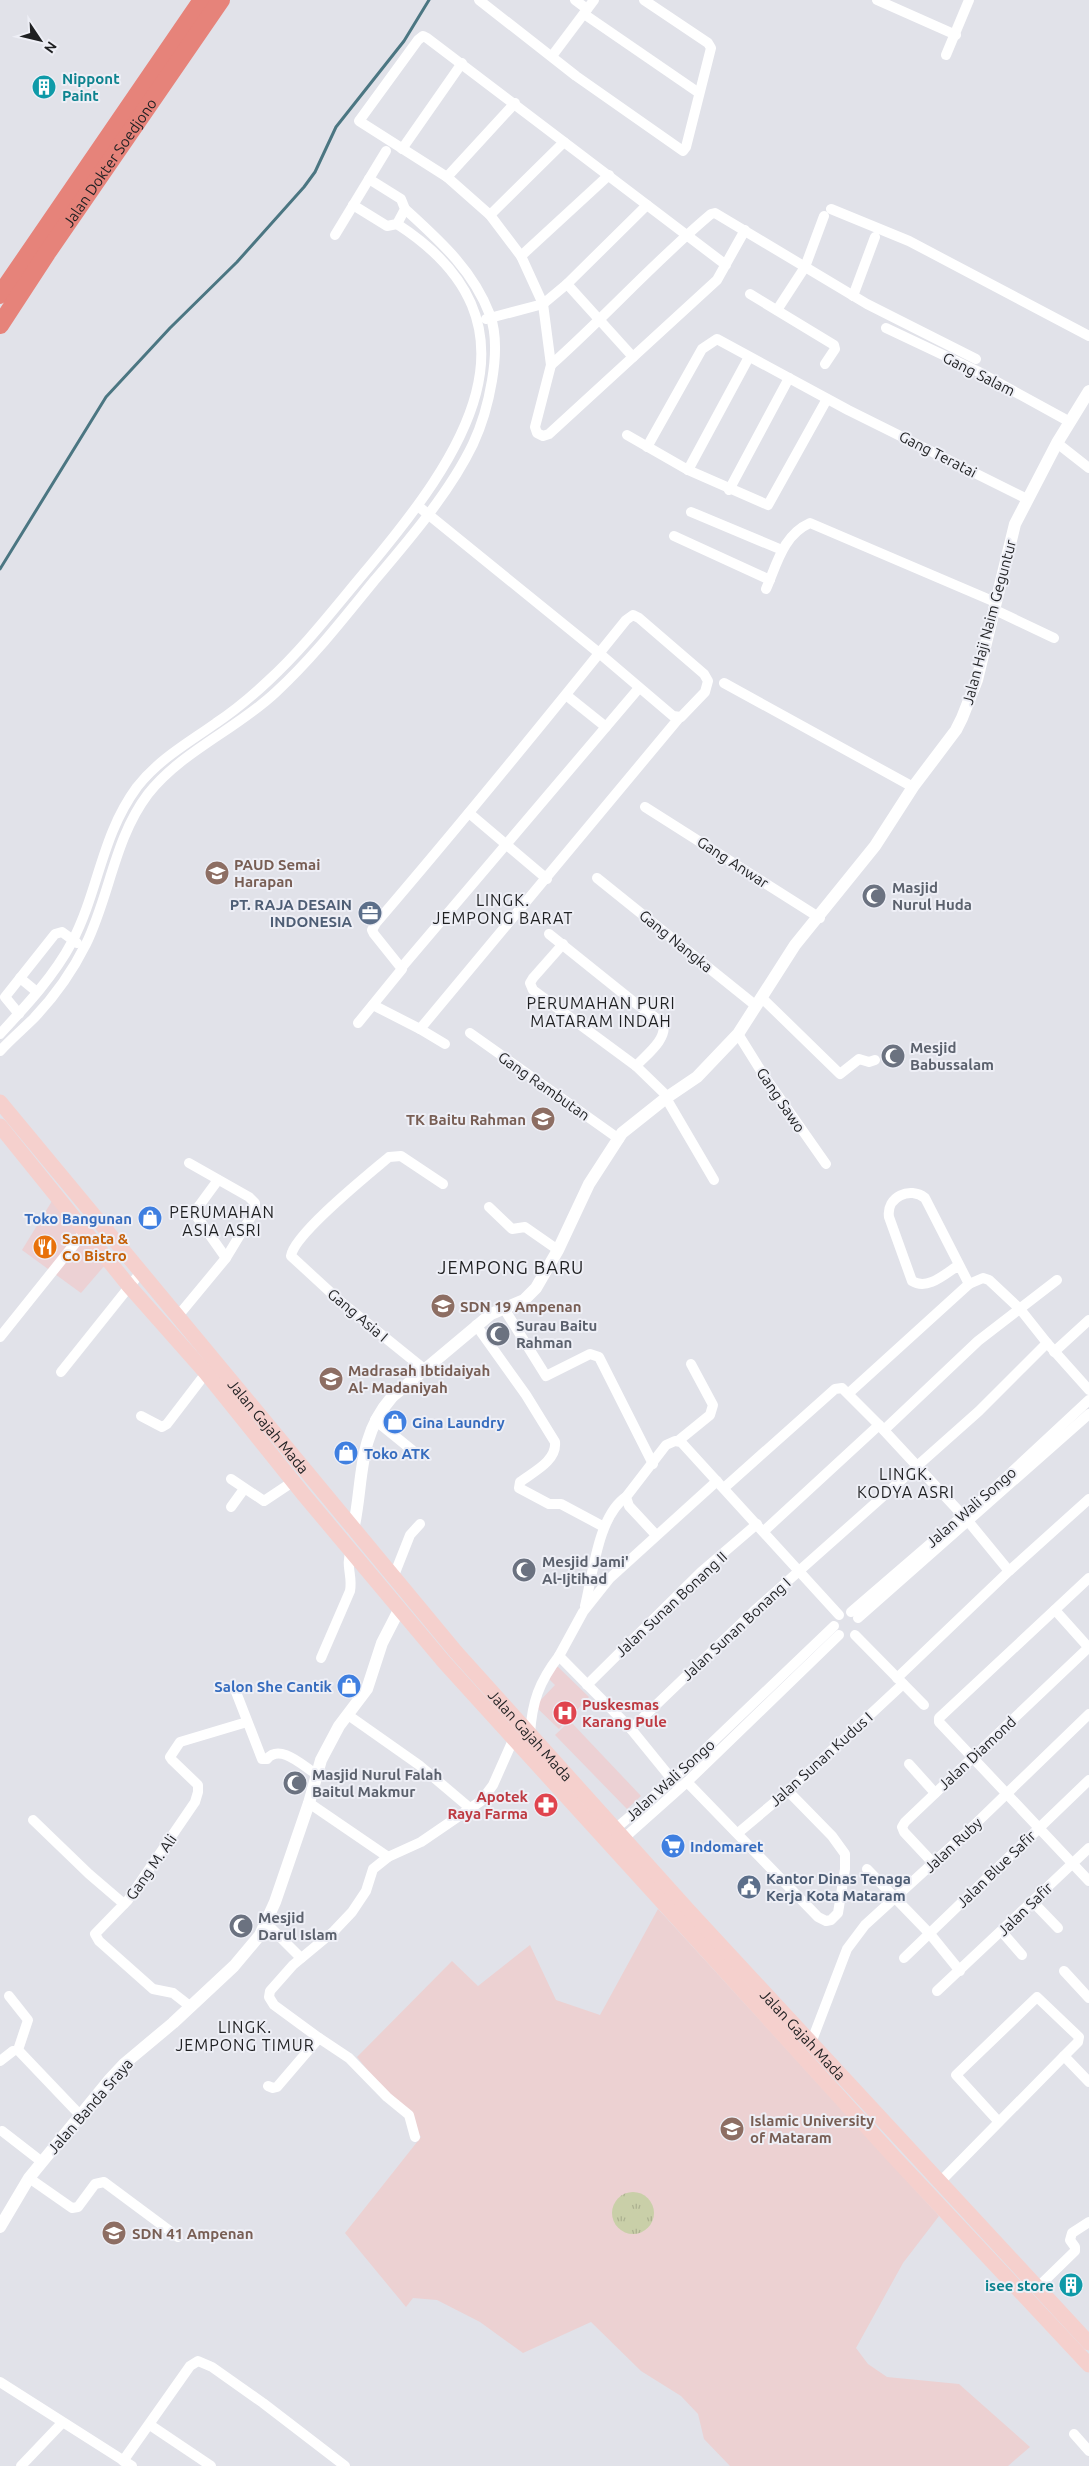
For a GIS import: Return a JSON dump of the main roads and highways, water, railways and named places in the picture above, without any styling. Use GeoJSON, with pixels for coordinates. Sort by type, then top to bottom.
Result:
{"type":"FeatureCollection","features":[{"type":"Feature","properties":{"kind":"highway","name":"Jalan Dokter Soedjono"},"geometry":{"type":"LineString","coordinates":[[0,295],[39,249],[210,2]]}},
{"type":"Feature","properties":{"kind":"highway","name":"Jalan Dokter Soedjono"},"geometry":{"type":"LineString","coordinates":[[0,325],[39,249]]}},
{"type":"Feature","properties":{"kind":"main road","name":"Jalan Gajah Mada"},"geometry":{"type":"LineString","coordinates":[[0,1102],[178,1316],[310,1490],[351,1550],[400,1608],[530,1734],[568,1789],[663,1892],[895,2158],[962,2216],[1038,2288],[1089,2343]]}},
{"type":"Feature","properties":{"kind":"main road","name":"Jalan Gajah Mada"},"geometry":{"type":"LineString","coordinates":[[0,1126],[129,1286],[206,1373],[294,1481],[310,1490],[353,1530],[393,1578],[513,1740],[619,1834],[663,1892],[811,2043],[940,2182],[962,2216],[1089,2365]]}},
{"type":"Feature","properties":{"kind":"waterway"},"geometry":{"type":"LineString","coordinates":[[0,569],[106,397],[170,328],[237,262],[304,187],[315,172],[336,127],[404,41],[429,0]]}},
{"type":"Feature","properties":{"kind":"place","name":"Nippont Paint"},"geometry":{"type":"Point","coordinates":[44,87]}},
{"type":"Feature","properties":{"kind":"place","name":"PAUD Semai Harapan"},"geometry":{"type":"Point","coordinates":[217,873]}},
{"type":"Feature","properties":{"kind":"place","name":"Masjid Nurul Huda"},"geometry":{"type":"Point","coordinates":[874,896]}},
{"type":"Feature","properties":{"kind":"place","name":"PT. RAJA DESAIN INDONESIA"},"geometry":{"type":"Point","coordinates":[370,913]}},
{"type":"Feature","properties":{"kind":"place","name":"Mesjid Babussalam"},"geometry":{"type":"Point","coordinates":[893,1056]}},
{"type":"Feature","properties":{"kind":"place","name":"TK Baitu Rahman"},"geometry":{"type":"Point","coordinates":[543,1119]}},
{"type":"Feature","properties":{"kind":"place","name":"Toko Bangunan"},"geometry":{"type":"Point","coordinates":[150,1218]}},
{"type":"Feature","properties":{"kind":"place","name":"Samata & Co Bistro"},"geometry":{"type":"Point","coordinates":[45,1247]}},
{"type":"Feature","properties":{"kind":"place","name":"SDN 19 Ampenan"},"geometry":{"type":"Point","coordinates":[443,1306]}},
{"type":"Feature","properties":{"kind":"place","name":"Surau Baitu Rahman"},"geometry":{"type":"Point","coordinates":[498,1334]}},
{"type":"Feature","properties":{"kind":"place","name":"Madrasah Ibtidaiyah Al- Madaniyah"},"geometry":{"type":"Point","coordinates":[331,1379]}},
{"type":"Feature","properties":{"kind":"place","name":"Gina Laundry"},"geometry":{"type":"Point","coordinates":[395,1422]}},
{"type":"Feature","properties":{"kind":"place","name":"Toko ATK"},"geometry":{"type":"Point","coordinates":[346,1453]}},
{"type":"Feature","properties":{"kind":"place","name":"Mesjid Jami' Al-Ijtihad"},"geometry":{"type":"Point","coordinates":[524,1570]}},
{"type":"Feature","properties":{"kind":"place","name":"Salon She Cantik"},"geometry":{"type":"Point","coordinates":[349,1686]}},
{"type":"Feature","properties":{"kind":"place","name":"Puskesmas Karang Pule"},"geometry":{"type":"Point","coordinates":[565,1713]}},
{"type":"Feature","properties":{"kind":"place","name":"Masjid Nurul Falah Baitul Makmur"},"geometry":{"type":"Point","coordinates":[295,1783]}},
{"type":"Feature","properties":{"kind":"place","name":"Apotek Raya Farma"},"geometry":{"type":"Point","coordinates":[546,1805]}},
{"type":"Feature","properties":{"kind":"place","name":"Indomaret"},"geometry":{"type":"Point","coordinates":[673,1846]}},
{"type":"Feature","properties":{"kind":"place","name":"Kantor Dinas Tenaga Kerja Kota Mataram"},"geometry":{"type":"Point","coordinates":[749,1887]}},
{"type":"Feature","properties":{"kind":"place","name":"Mesjid Darul Islam"},"geometry":{"type":"Point","coordinates":[241,1926]}},
{"type":"Feature","properties":{"kind":"place","name":"Islamic University of Mataram"},"geometry":{"type":"Point","coordinates":[732,2129]}},
{"type":"Feature","properties":{"kind":"place","name":"SDN 41 Ampenan"},"geometry":{"type":"Point","coordinates":[114,2233]}},
{"type":"Feature","properties":{"kind":"place","name":"isee store"},"geometry":{"type":"Point","coordinates":[1071,2285]}},
{"type":"Feature","properties":{"kind":"district","name":"LINGK. JEMPONG BARAT"},"geometry":{"type":"Point","coordinates":[503,909]}},
{"type":"Feature","properties":{"kind":"district","name":"PERUMAHAN PURI MATARAM INDAH"},"geometry":{"type":"Point","coordinates":[601,1012]}},
{"type":"Feature","properties":{"kind":"district","name":"PERUMAHAN ASIA ASRI"},"geometry":{"type":"Point","coordinates":[222,1221]}},
{"type":"Feature","properties":{"kind":"district","name":"JEMPONG BARU"},"geometry":{"type":"Point","coordinates":[511,1267]}},
{"type":"Feature","properties":{"kind":"district","name":"LINGK. KODYA ASRI"},"geometry":{"type":"Point","coordinates":[906,1483]}},
{"type":"Feature","properties":{"kind":"district","name":"LINGK. JEMPONG TIMUR"},"geometry":{"type":"Point","coordinates":[245,2036]}}]}
